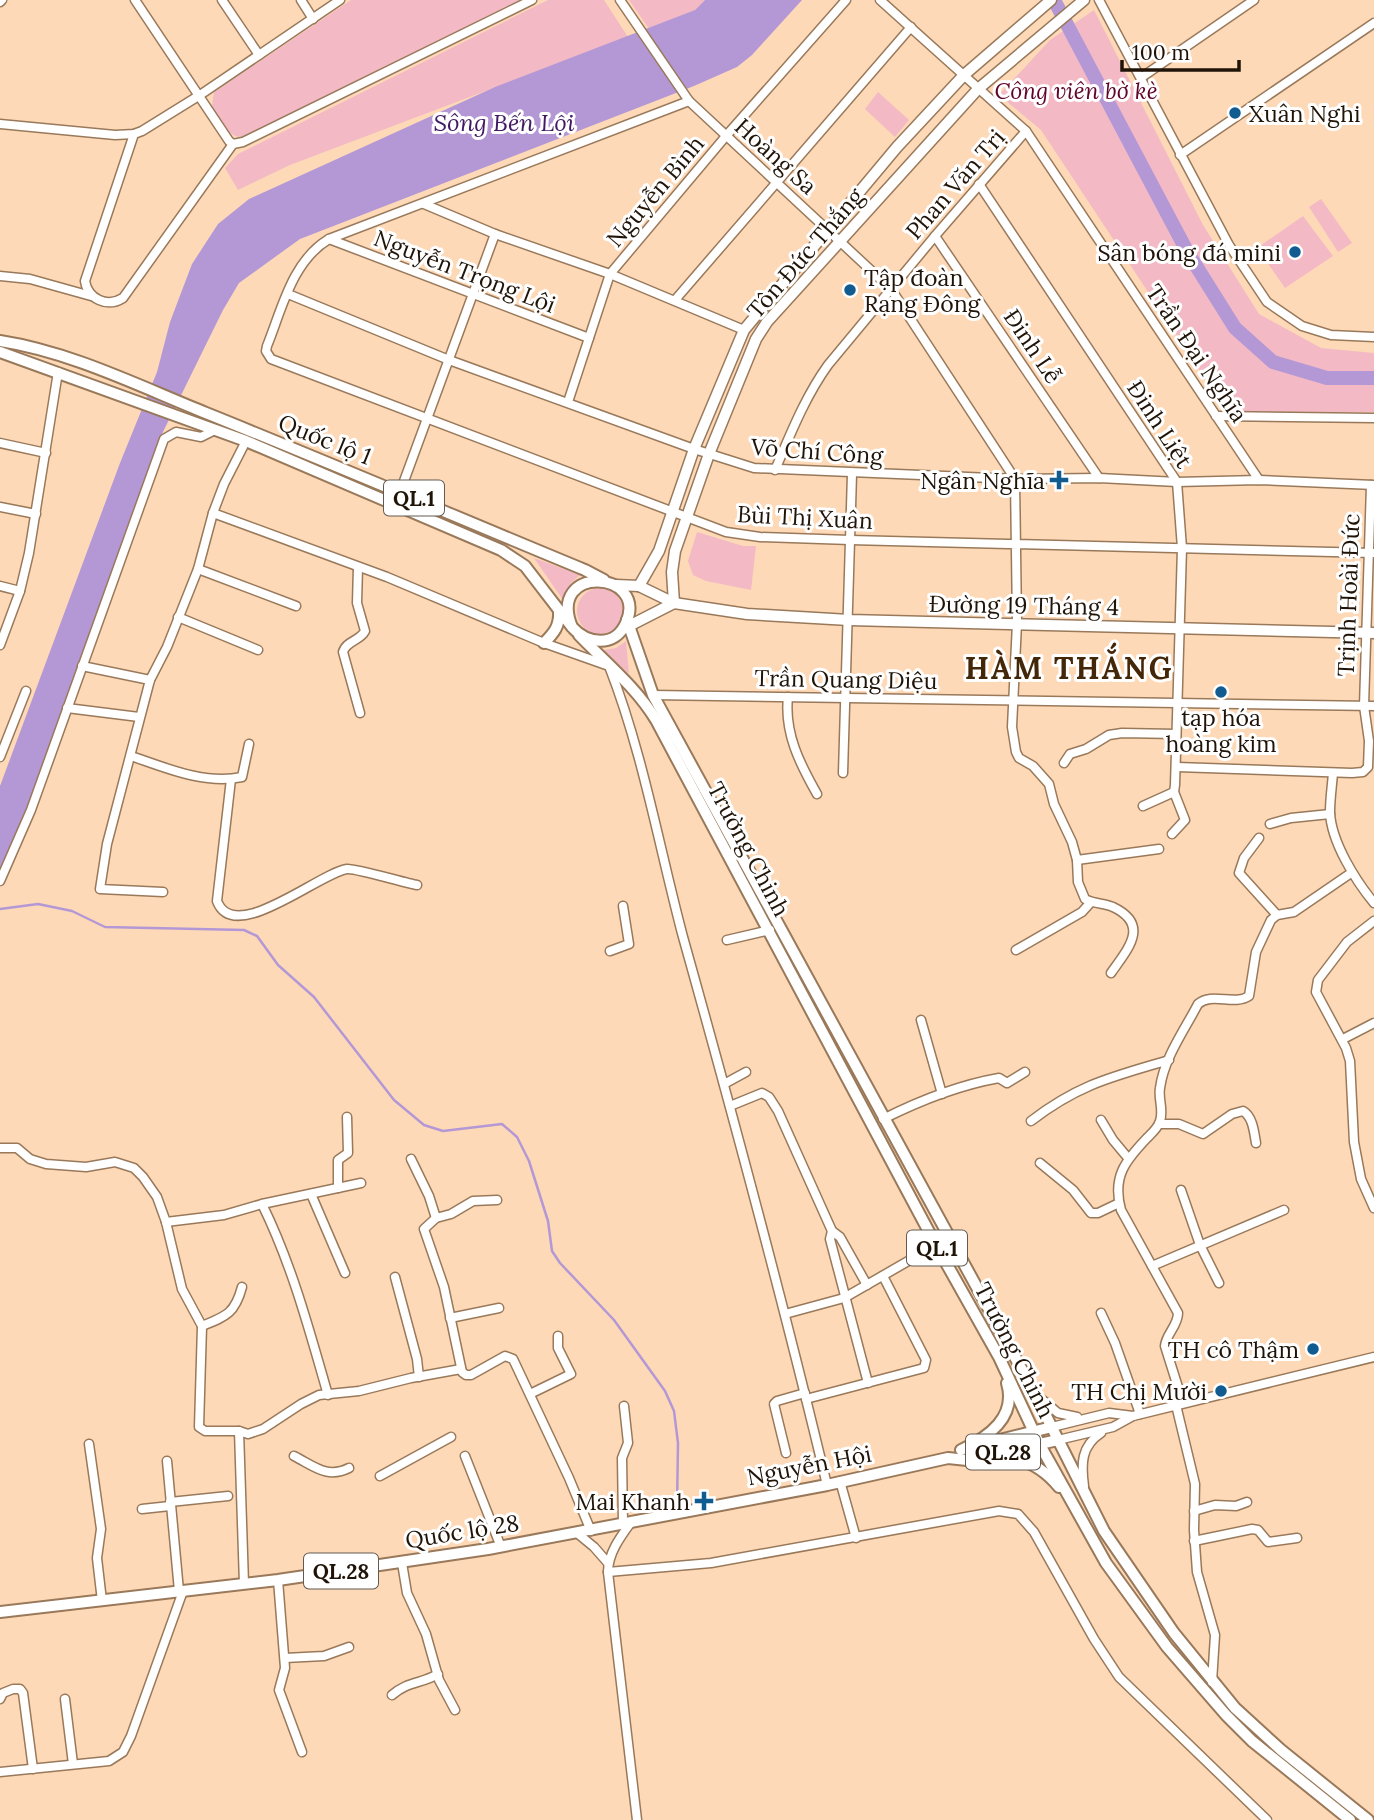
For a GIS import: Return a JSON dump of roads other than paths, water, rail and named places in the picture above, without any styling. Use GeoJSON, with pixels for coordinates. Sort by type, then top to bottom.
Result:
{"type":"FeatureCollection","features":[{"type":"Feature","properties":{"kind":"highway","name":"Quốc lộ 1"},"geometry":{"type":"LineString","coordinates":[[0,341],[51,352],[110,374],[400,492],[611,583]]}},
{"type":"Feature","properties":{"kind":"highway","name":"QL.1"},"geometry":{"type":"LineString","coordinates":[[0,352],[215,429]]}},
{"type":"Feature","properties":{"kind":"highway","name":"Quốc lộ 1"},"geometry":{"type":"LineString","coordinates":[[215,429],[501,550],[526,566],[576,631]]}},
{"type":"Feature","properties":{"kind":"highway"},"geometry":{"type":"LineString","coordinates":[[611,583],[596,580],[586,583],[571,597],[568,617],[576,631],[598,641],[616,636],[627,625]]}},
{"type":"Feature","properties":{"kind":"highway","name":"QL.1"},"geometry":{"type":"LineString","coordinates":[[611,583],[627,601],[627,625]]}},
{"type":"Feature","properties":{"kind":"highway"},"geometry":{"type":"LineString","coordinates":[[544,643],[560,622],[559,611]]}},
{"type":"Feature","properties":{"kind":"highway","name":"Trường Chinh"},"geometry":{"type":"LineString","coordinates":[[627,625],[653,695],[1033,1390],[1104,1531],[1212,1682],[1253,1727],[1368,1820]]}},
{"type":"Feature","properties":{"kind":"highway","name":"Trường Chinh"},"geometry":{"type":"LineString","coordinates":[[576,631],[632,686],[656,720],[936,1245],[999,1357],[1040,1445],[1099,1552],[1123,1588],[1192,1677],[1251,1741],[1350,1820]]}},
{"type":"Feature","properties":{"kind":"highway"},"geometry":{"type":"LineString","coordinates":[[964,1455],[1001,1422],[1007,1412],[1009,1390],[999,1357]]}},
{"type":"Feature","properties":{"kind":"highway","name":"Nguyễn Hội"},"geometry":{"type":"LineString","coordinates":[[964,1455],[1052,1427]]}},
{"type":"Feature","properties":{"kind":"highway","name":"Nguyễn Hội"},"geometry":{"type":"LineString","coordinates":[[679,1512],[827,1485],[948,1458],[1058,1440]]}},
{"type":"Feature","properties":{"kind":"highway"},"geometry":{"type":"LineString","coordinates":[[964,1455],[1010,1457],[1032,1464],[1051,1479],[1073,1504]]}},
{"type":"Feature","properties":{"kind":"highway","name":"Quốc lộ 28"},"geometry":{"type":"LineString","coordinates":[[0,1612],[402,1563],[591,1531],[679,1512]]}},
{"type":"Feature","properties":{"kind":"main road","name":"Tôn Đức Thắng"},"geometry":{"type":"LineString","coordinates":[[639,586],[659,551],[694,449],[744,330],[897,148],[964,75],[1051,0]]}},
{"type":"Feature","properties":{"kind":"main road","name":"Tôn Đức Thắng"},"geometry":{"type":"LineString","coordinates":[[674,603],[672,572],[676,551],[709,454],[761,330],[795,289],[978,89],[1084,0]]}},
{"type":"Feature","properties":{"kind":"main road","name":"Đường 19 Tháng 4"},"geometry":{"type":"LineString","coordinates":[[611,583],[639,586],[674,603],[747,614],[849,620],[1370,632]]}},
{"type":"Feature","properties":{"kind":"main road"},"geometry":{"type":"LineString","coordinates":[[627,625],[674,603]]}},
{"type":"Feature","properties":{"kind":"street"},"geometry":{"type":"LineString","coordinates":[[135,0],[233,144]]}},
{"type":"Feature","properties":{"kind":"street"},"geometry":{"type":"LineString","coordinates":[[222,0],[259,55]]}},
{"type":"Feature","properties":{"kind":"street"},"geometry":{"type":"LineString","coordinates":[[301,0],[313,19]]}},
{"type":"Feature","properties":{"kind":"street"},"geometry":{"type":"LineString","coordinates":[[0,124],[115,135],[134,134],[200,95],[340,0]]}},
{"type":"Feature","properties":{"kind":"street"},"geometry":{"type":"LineString","coordinates":[[0,276],[30,279],[108,303],[116,302],[123,298],[233,144],[243,142],[532,0]]}},
{"type":"Feature","properties":{"kind":"street","name":"Hoàng Sa"},"geometry":{"type":"LineString","coordinates":[[620,0],[689,101],[891,289],[1015,479]]}},
{"type":"Feature","properties":{"kind":"street","name":"Nguyễn Bình"},"geometry":{"type":"LineString","coordinates":[[568,402],[610,274],[726,136],[846,0]]}},
{"type":"Feature","properties":{"kind":"street","name":"Trần Đại Nghĩa"},"geometry":{"type":"LineString","coordinates":[[880,0],[1026,131],[1259,480]]}},
{"type":"Feature","properties":{"kind":"street"},"geometry":{"type":"LineString","coordinates":[[1099,0],[1229,246],[1267,302],[1302,326],[1331,335],[1374,337]]}},
{"type":"Feature","properties":{"kind":"street"},"geometry":{"type":"LineString","coordinates":[[1142,77],[1254,0]]}},
{"type":"Feature","properties":{"kind":"street"},"geometry":{"type":"LineString","coordinates":[[1180,155],[1374,23]]}},
{"type":"Feature","properties":{"kind":"street"},"geometry":{"type":"LineString","coordinates":[[675,300],[911,27]]}},
{"type":"Feature","properties":{"kind":"street"},"geometry":{"type":"LineString","coordinates":[[288,294],[302,262],[315,248],[329,239],[689,101]]}},
{"type":"Feature","properties":{"kind":"street","name":"Phan Văn Trị"},"geometry":{"type":"LineString","coordinates":[[775,470],[816,383],[935,236],[1026,131]]}},
{"type":"Feature","properties":{"kind":"street"},"geometry":{"type":"LineString","coordinates":[[92,296],[86,289],[85,281],[134,134]]}},
{"type":"Feature","properties":{"kind":"street","name":"Đinh Liệt"},"geometry":{"type":"LineString","coordinates":[[979,184],[1177,482],[1182,548],[1177,767],[1174,792]]}},
{"type":"Feature","properties":{"kind":"street"},"geometry":{"type":"LineString","coordinates":[[424,204],[495,234],[610,274],[744,330]]}},
{"type":"Feature","properties":{"kind":"street"},"geometry":{"type":"LineString","coordinates":[[400,492],[495,234]]}},
{"type":"Feature","properties":{"kind":"street","name":"Đinh Lễ"},"geometry":{"type":"LineString","coordinates":[[935,236],[1099,478]]}},
{"type":"Feature","properties":{"kind":"street","name":"Nguyễn Trọng Lội"},"geometry":{"type":"LineString","coordinates":[[329,239],[589,338]]}},
{"type":"Feature","properties":{"kind":"street","name":"Võ Chí Công"},"geometry":{"type":"LineString","coordinates":[[288,294],[449,360],[694,449],[754,468],[1015,479],[1099,478],[1177,482],[1259,480],[1372,485]]}},
{"type":"Feature","properties":{"kind":"street","name":"Bùi Thị Xuân"},"geometry":{"type":"LineString","coordinates":[[288,294],[267,346],[267,356],[275,362],[687,519],[737,534],[850,540],[1371,553]]}},
{"type":"Feature","properties":{"kind":"street"},"geometry":{"type":"LineString","coordinates":[[0,645],[20,591],[36,514],[58,372]]}},
{"type":"Feature","properties":{"kind":"street"},"geometry":{"type":"LineString","coordinates":[[1216,416],[1374,418]]}},
{"type":"Feature","properties":{"kind":"street"},"geometry":{"type":"LineString","coordinates":[[0,881],[31,810],[164,439],[176,432],[201,438],[215,429]]}},
{"type":"Feature","properties":{"kind":"street"},"geometry":{"type":"LineString","coordinates":[[163,892],[100,889],[107,844],[150,680],[198,569],[224,484],[246,441]]}},
{"type":"Feature","properties":{"kind":"street"},"geometry":{"type":"LineString","coordinates":[[0,443],[46,453]]}},
{"type":"Feature","properties":{"kind":"street"},"geometry":{"type":"LineString","coordinates":[[844,773],[852,474]]}},
{"type":"Feature","properties":{"kind":"street"},"geometry":{"type":"LineString","coordinates":[[1015,479],[1017,623],[1012,727],[1017,755],[1033,766],[1049,784],[1054,804],[1069,831],[1077,860],[1079,887],[1085,900],[1121,912],[1132,927],[1133,940],[1111,973]]}},
{"type":"Feature","properties":{"kind":"street","name":"Trịnh Hoài Đức"},"geometry":{"type":"LineString","coordinates":[[1371,741],[1369,706],[1372,485]]}},
{"type":"Feature","properties":{"kind":"street"},"geometry":{"type":"LineString","coordinates":[[0,507],[36,514]]}},
{"type":"Feature","properties":{"kind":"street"},"geometry":{"type":"LineString","coordinates":[[213,513],[609,666],[625,708],[785,1314],[827,1485]]}},
{"type":"Feature","properties":{"kind":"street"},"geometry":{"type":"LineString","coordinates":[[358,567],[357,603],[365,631],[362,636],[346,645],[343,652],[360,713]]}},
{"type":"Feature","properties":{"kind":"street"},"geometry":{"type":"LineString","coordinates":[[198,569],[296,606]]}},
{"type":"Feature","properties":{"kind":"street"},"geometry":{"type":"LineString","coordinates":[[0,586],[20,591]]}},
{"type":"Feature","properties":{"kind":"street"},"geometry":{"type":"LineString","coordinates":[[178,617],[258,650]]}},
{"type":"Feature","properties":{"kind":"street"},"geometry":{"type":"LineString","coordinates":[[82,666],[150,680]]}},
{"type":"Feature","properties":{"kind":"street"},"geometry":{"type":"LineString","coordinates":[[0,758],[26,691]]}},
{"type":"Feature","properties":{"kind":"street","name":"Trần Quang Diệu"},"geometry":{"type":"LineString","coordinates":[[653,695],[1369,706]]}},
{"type":"Feature","properties":{"kind":"street"},"geometry":{"type":"LineString","coordinates":[[789,697],[787,709],[791,737],[803,771],[817,794]]}},
{"type":"Feature","properties":{"kind":"street"},"geometry":{"type":"LineString","coordinates":[[67,708],[139,717]]}},
{"type":"Feature","properties":{"kind":"street"},"geometry":{"type":"LineString","coordinates":[[1064,763],[1070,754],[1086,749],[1109,735],[1176,734]]}},
{"type":"Feature","properties":{"kind":"street"},"geometry":{"type":"LineString","coordinates":[[1177,767],[1363,772],[1367,768],[1371,741]]}},
{"type":"Feature","properties":{"kind":"street"},"geometry":{"type":"LineString","coordinates":[[131,756],[185,773],[231,779],[243,777],[249,744]]}},
{"type":"Feature","properties":{"kind":"street"},"geometry":{"type":"LineString","coordinates":[[1333,773],[1330,814],[1351,873],[1374,902]]}},
{"type":"Feature","properties":{"kind":"street"},"geometry":{"type":"LineString","coordinates":[[231,779],[218,901],[221,910],[229,915],[255,913],[348,869],[417,886]]}},
{"type":"Feature","properties":{"kind":"street"},"geometry":{"type":"LineString","coordinates":[[1143,806],[1174,792],[1185,820],[1172,834]]}},
{"type":"Feature","properties":{"kind":"street"},"geometry":{"type":"LineString","coordinates":[[1270,824],[1291,818],[1330,814]]}},
{"type":"Feature","properties":{"kind":"street"},"geometry":{"type":"LineString","coordinates":[[1259,838],[1244,858],[1239,873],[1277,915]]}},
{"type":"Feature","properties":{"kind":"street"},"geometry":{"type":"LineString","coordinates":[[1077,860],[1159,849]]}},
{"type":"Feature","properties":{"kind":"street"},"geometry":{"type":"LineString","coordinates":[[1212,1682],[1216,1653],[1215,1635],[1197,1572],[1194,1541],[1195,1484],[1165,1346],[1178,1322],[1178,1313],[1119,1203],[1118,1185],[1128,1158],[1159,1124],[1160,1088],[1169,1060],[1201,1001],[1242,1000],[1250,996],[1258,944],[1265,929],[1277,915],[1294,912],[1351,873]]}},
{"type":"Feature","properties":{"kind":"street"},"geometry":{"type":"LineString","coordinates":[[1016,950],[1082,912],[1091,902]]}},
{"type":"Feature","properties":{"kind":"street"},"geometry":{"type":"LineString","coordinates":[[610,951],[628,944],[623,906]]}},
{"type":"Feature","properties":{"kind":"street"},"geometry":{"type":"LineString","coordinates":[[1374,921],[1347,942],[1322,974],[1316,987],[1319,999],[1343,1039],[1350,1061],[1353,1142],[1361,1179],[1374,1208]]}},
{"type":"Feature","properties":{"kind":"street"},"geometry":{"type":"LineString","coordinates":[[727,940],[770,930]]}},
{"type":"Feature","properties":{"kind":"street"},"geometry":{"type":"LineString","coordinates":[[921,1020],[942,1094]]}},
{"type":"Feature","properties":{"kind":"street"},"geometry":{"type":"LineString","coordinates":[[1343,1039],[1374,1023]]}},
{"type":"Feature","properties":{"kind":"street"},"geometry":{"type":"LineString","coordinates":[[1031,1121],[1055,1102],[1083,1087],[1169,1060]]}},
{"type":"Feature","properties":{"kind":"street"},"geometry":{"type":"LineString","coordinates":[[724,1084],[746,1072]]}},
{"type":"Feature","properties":{"kind":"street"},"geometry":{"type":"LineString","coordinates":[[883,1119],[942,1094],[999,1078],[1007,1083],[1026,1072]]}},
{"type":"Feature","properties":{"kind":"street"},"geometry":{"type":"LineString","coordinates":[[730,1106],[757,1094],[762,1093],[769,1097],[778,1111],[832,1231],[840,1237],[867,1285]]}},
{"type":"Feature","properties":{"kind":"street"},"geometry":{"type":"LineString","coordinates":[[1159,1124],[1179,1124],[1203,1133],[1233,1114],[1243,1111],[1247,1113],[1253,1126],[1256,1143]]}},
{"type":"Feature","properties":{"kind":"street"},"geometry":{"type":"LineString","coordinates":[[338,1188],[338,1160],[348,1153],[347,1118]]}},
{"type":"Feature","properties":{"kind":"street"},"geometry":{"type":"LineString","coordinates":[[1101,1120],[1128,1158]]}},
{"type":"Feature","properties":{"kind":"street"},"geometry":{"type":"LineString","coordinates":[[0,1148],[17,1148],[30,1158],[46,1164],[86,1167],[114,1162],[134,1168],[157,1197],[166,1222],[182,1289],[202,1326],[199,1427],[205,1431],[239,1431],[248,1434],[263,1429],[312,1397],[359,1391],[461,1369]]}},
{"type":"Feature","properties":{"kind":"street"},"geometry":{"type":"LineString","coordinates":[[411,1159],[427,1191],[436,1218]]}},
{"type":"Feature","properties":{"kind":"street"},"geometry":{"type":"LineString","coordinates":[[1040,1163],[1073,1190],[1091,1213],[1098,1213],[1119,1203]]}},
{"type":"Feature","properties":{"kind":"street"},"geometry":{"type":"LineString","coordinates":[[166,1222],[224,1215],[361,1183]]}},
{"type":"Feature","properties":{"kind":"street"},"geometry":{"type":"LineString","coordinates":[[1181,1190],[1200,1245],[1219,1283]]}},
{"type":"Feature","properties":{"kind":"street"},"geometry":{"type":"LineString","coordinates":[[311,1194],[345,1273]]}},
{"type":"Feature","properties":{"kind":"street"},"geometry":{"type":"LineString","coordinates":[[497,1200],[473,1201],[451,1214],[436,1218],[426,1226],[425,1233],[444,1287],[461,1369],[463,1374],[471,1375],[505,1356],[511,1357],[591,1531]]}},
{"type":"Feature","properties":{"kind":"street"},"geometry":{"type":"LineString","coordinates":[[262,1204],[280,1240],[295,1280],[328,1395]]}},
{"type":"Feature","properties":{"kind":"street"},"geometry":{"type":"LineString","coordinates":[[1152,1266],[1284,1210]]}},
{"type":"Feature","properties":{"kind":"street"},"geometry":{"type":"LineString","coordinates":[[832,1231],[831,1243],[867,1383]]}},
{"type":"Feature","properties":{"kind":"street"},"geometry":{"type":"LineString","coordinates":[[785,1314],[844,1298],[936,1245]]}},
{"type":"Feature","properties":{"kind":"street"},"geometry":{"type":"LineString","coordinates":[[395,1276],[417,1359],[419,1377]]}},
{"type":"Feature","properties":{"kind":"street"},"geometry":{"type":"LineString","coordinates":[[786,1453],[774,1404],[777,1401],[920,1370],[926,1364],[883,1276]]}},
{"type":"Feature","properties":{"kind":"street"},"geometry":{"type":"LineString","coordinates":[[202,1326],[236,1307],[242,1287]]}},
{"type":"Feature","properties":{"kind":"street"},"geometry":{"type":"LineString","coordinates":[[450,1318],[499,1308]]}},
{"type":"Feature","properties":{"kind":"street"},"geometry":{"type":"LineString","coordinates":[[1101,1313],[1115,1343],[1136,1415]]}},
{"type":"Feature","properties":{"kind":"street"},"geometry":{"type":"LineString","coordinates":[[530,1394],[571,1374],[558,1348],[558,1336]]}},
{"type":"Feature","properties":{"kind":"street","name":"Nguyễn Hội"},"geometry":{"type":"LineString","coordinates":[[1058,1440],[1113,1427],[1136,1415],[1374,1357]]}},
{"type":"Feature","properties":{"kind":"street"},"geometry":{"type":"LineString","coordinates":[[1033,1390],[1058,1413],[1087,1418]]}},
{"type":"Feature","properties":{"kind":"street"},"geometry":{"type":"LineString","coordinates":[[624,1406],[628,1443],[622,1458],[627,1522],[608,1567],[637,1820]]}},
{"type":"Feature","properties":{"kind":"street","name":"Nguyễn Hội"},"geometry":{"type":"LineString","coordinates":[[1052,1427],[1109,1413],[1136,1415]]}},
{"type":"Feature","properties":{"kind":"street"},"geometry":{"type":"LineString","coordinates":[[1085,1496],[1082,1467],[1086,1449],[1093,1438],[1113,1427]]}},
{"type":"Feature","properties":{"kind":"street"},"geometry":{"type":"LineString","coordinates":[[239,1431],[244,1584]]}},
{"type":"Feature","properties":{"kind":"street"},"geometry":{"type":"LineString","coordinates":[[380,1476],[451,1437]]}},
{"type":"Feature","properties":{"kind":"street"},"geometry":{"type":"LineString","coordinates":[[89,1444],[101,1529],[97,1558],[102,1601]]}},
{"type":"Feature","properties":{"kind":"street"},"geometry":{"type":"LineString","coordinates":[[465,1456],[501,1547]]}},
{"type":"Feature","properties":{"kind":"street"},"geometry":{"type":"LineString","coordinates":[[294,1457],[326,1472],[337,1474],[349,1468]]}},
{"type":"Feature","properties":{"kind":"street"},"geometry":{"type":"LineString","coordinates":[[0,1772],[109,1762],[122,1752],[149,1690],[181,1591],[167,1461]]}},
{"type":"Feature","properties":{"kind":"street"},"geometry":{"type":"LineString","coordinates":[[840,1481],[856,1538]]}},
{"type":"Feature","properties":{"kind":"street"},"geometry":{"type":"LineString","coordinates":[[142,1509],[228,1496]]}},
{"type":"Feature","properties":{"kind":"street"},"geometry":{"type":"LineString","coordinates":[[1194,1511],[1215,1505],[1236,1506],[1247,1502]]}},
{"type":"Feature","properties":{"kind":"street"},"geometry":{"type":"LineString","coordinates":[[608,1567],[711,1563],[999,1511],[1018,1514],[1034,1532],[1094,1639],[1119,1677],[1266,1820]]}},
{"type":"Feature","properties":{"kind":"street"},"geometry":{"type":"LineString","coordinates":[[1194,1541],[1252,1529],[1258,1530],[1268,1542],[1297,1538]]}},
{"type":"Feature","properties":{"kind":"street"},"geometry":{"type":"LineString","coordinates":[[576,1532],[583,1536],[608,1567]]}},
{"type":"Feature","properties":{"kind":"street"},"geometry":{"type":"LineString","coordinates":[[402,1563],[407,1593],[455,1710]]}},
{"type":"Feature","properties":{"kind":"street"},"geometry":{"type":"LineString","coordinates":[[278,1580],[285,1658],[285,1676],[279,1690],[302,1752]]}},
{"type":"Feature","properties":{"kind":"street"},"geometry":{"type":"LineString","coordinates":[[285,1658],[324,1656],[349,1647]]}},
{"type":"Feature","properties":{"kind":"street"},"geometry":{"type":"LineString","coordinates":[[392,1695],[409,1683],[430,1679],[438,1674]]}},
{"type":"Feature","properties":{"kind":"street"},"geometry":{"type":"LineString","coordinates":[[0,1699],[7,1690],[17,1688],[22,1691],[33,1769]]}},
{"type":"Feature","properties":{"kind":"street"},"geometry":{"type":"LineString","coordinates":[[65,1699],[73,1764]]}},
{"type":"Feature","properties":{"kind":"water","name":"Sông Bến Lội"},"geometry":{"type":"Polygon","coordinates":[[[705,0],[802,0],[752,55],[737,67],[300,239],[239,283],[159,440],[25,815],[0,873],[0,786],[120,463],[157,372],[170,322],[192,264],[218,224],[249,199],[495,87],[695,10],[705,0]]]}},
{"type":"Feature","properties":{"kind":"waterway"},"geometry":{"type":"LineString","coordinates":[[1054,0],[1188,253],[1235,328],[1273,362],[1327,378],[1374,378]]}},
{"type":"Feature","properties":{"kind":"waterway"},"geometry":{"type":"LineString","coordinates":[[0,909],[38,904],[72,911],[105,927],[244,930],[257,936],[278,965],[314,997],[394,1100],[424,1125],[443,1131],[502,1124],[517,1137],[529,1161],[548,1221],[552,1251],[614,1320],[665,1391],[674,1411],[678,1443],[677,1506]]}},
{"type":"Feature","properties":{"kind":"place","name":"Xuân Nghi"},"geometry":{"type":"Point","coordinates":[1235,113]}},
{"type":"Feature","properties":{"kind":"place","name":"Sân bóng đá mini"},"geometry":{"type":"Point","coordinates":[1295,252]}},
{"type":"Feature","properties":{"kind":"place","name":"Tập đoàn Rạng Đông"},"geometry":{"type":"Point","coordinates":[850,290]}},
{"type":"Feature","properties":{"kind":"place","name":"Ngân Nghĩa"},"geometry":{"type":"Point","coordinates":[1059,480]}},
{"type":"Feature","properties":{"kind":"place","name":"tạp hóa hoàng kim"},"geometry":{"type":"Point","coordinates":[1221,692]}},
{"type":"Feature","properties":{"kind":"place","name":"TH cô Thậm"},"geometry":{"type":"Point","coordinates":[1313,1349]}},
{"type":"Feature","properties":{"kind":"place","name":"TH Chị Mười"},"geometry":{"type":"Point","coordinates":[1221,1391]}},
{"type":"Feature","properties":{"kind":"place","name":"Mai Khanh"},"geometry":{"type":"Point","coordinates":[704,1501]}},
{"type":"Feature","properties":{"kind":"district","name":"HÀM THẮNG"},"geometry":{"type":"Point","coordinates":[1069,668]}},
{"type":"Feature","properties":{"kind":"park label","name":"Công viên bờ kè"},"geometry":{"type":"Point","coordinates":[1076,90]}}]}
